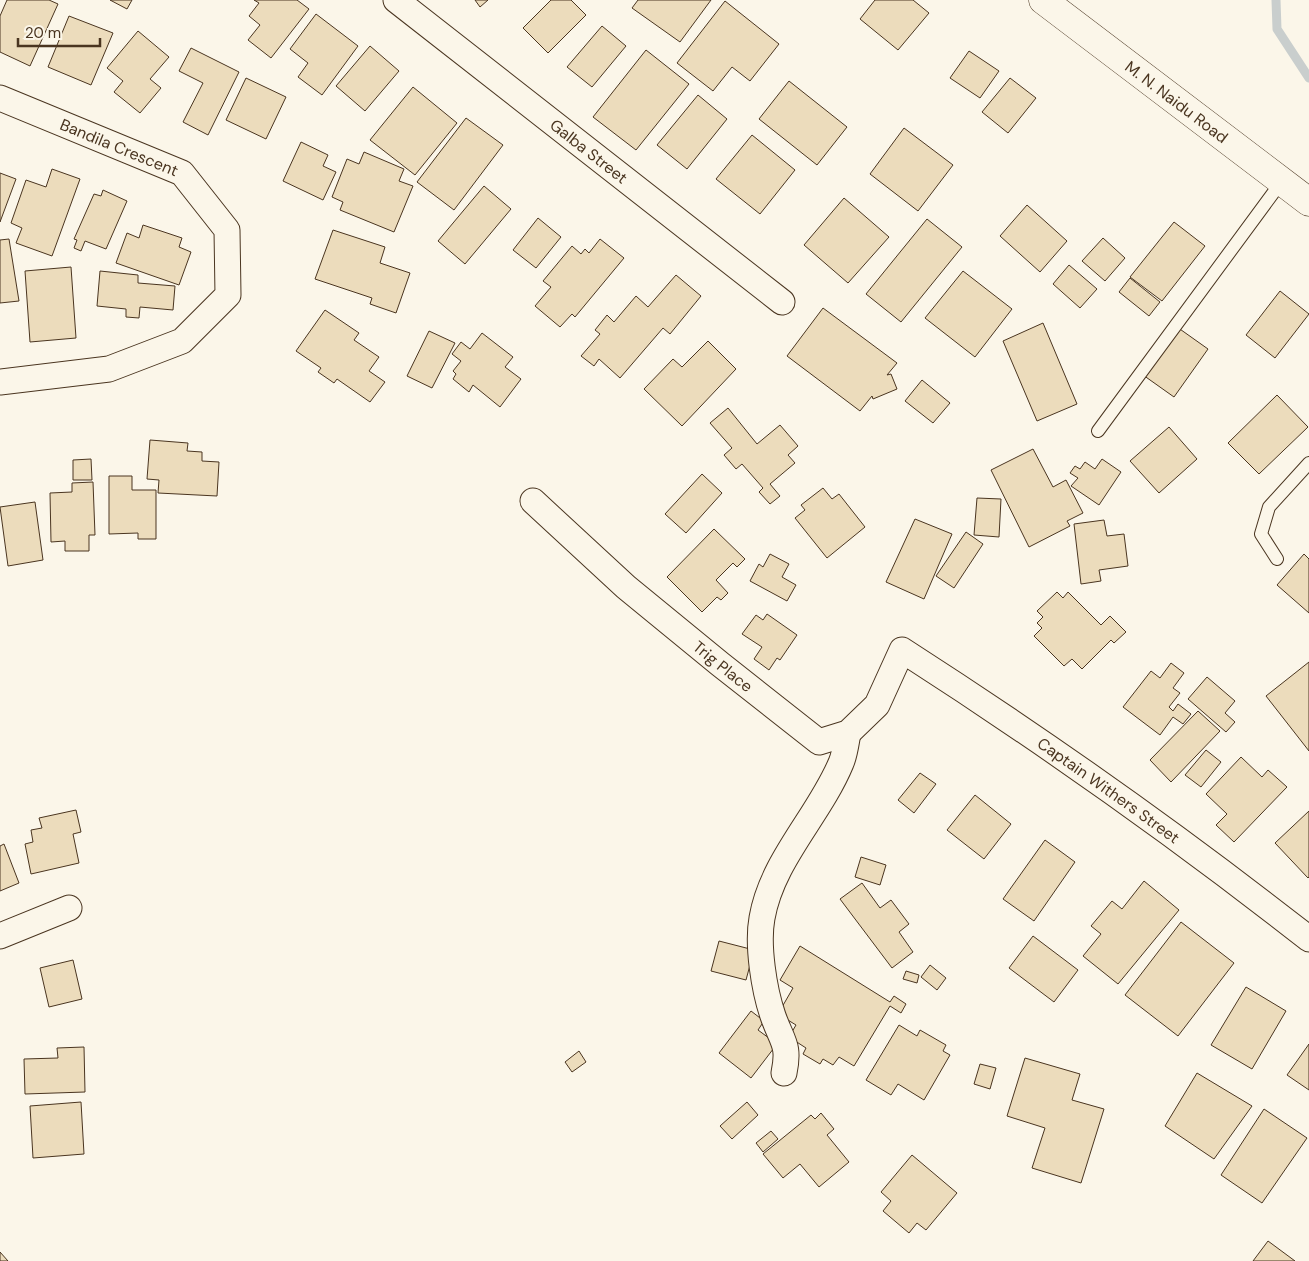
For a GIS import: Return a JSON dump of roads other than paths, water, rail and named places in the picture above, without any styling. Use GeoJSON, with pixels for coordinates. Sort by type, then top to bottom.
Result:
{"type":"FeatureCollection","features":[{"type":"Feature","properties":{"kind":"main road","name":"M. N. Naidu Road"},"geometry":{"type":"LineString","coordinates":[[1043,0],[1309,202]]}},
{"type":"Feature","properties":{"kind":"street","name":"Galba Street"},"geometry":{"type":"LineString","coordinates":[[396,0],[782,302]]}},
{"type":"Feature","properties":{"kind":"street","name":"Bandila Crescent"},"geometry":{"type":"LineString","coordinates":[[0,98],[182,174],[227,230],[228,294],[182,341],[109,369],[0,382]]}},
{"type":"Feature","properties":{"kind":"street","name":"Trig Place"},"geometry":{"type":"LineString","coordinates":[[533,501],[626,587],[819,742],[848,734],[877,705],[902,650]]}},
{"type":"Feature","properties":{"kind":"street","name":"Captain Withers Street"},"geometry":{"type":"LineString","coordinates":[[902,650],[1018,725],[1237,882],[1309,939]]}},
{"type":"Feature","properties":{"kind":"street"},"geometry":{"type":"LineString","coordinates":[[784,1073],[788,1055],[784,1039],[773,1016],[766,987],[761,953],[761,919],[770,888],[822,801],[842,762],[848,734]]}},
{"type":"Feature","properties":{"kind":"street"},"geometry":{"type":"LineString","coordinates":[[0,936],[69,908]]}},
{"type":"Feature","properties":{"kind":"lane"},"geometry":{"type":"LineString","coordinates":[[1098,431],[1282,181]]}},
{"type":"Feature","properties":{"kind":"lane"},"geometry":{"type":"LineString","coordinates":[[1277,559],[1260,534],[1269,507],[1309,463]]}},
{"type":"Feature","properties":{"kind":"waterway"},"geometry":{"type":"LineString","coordinates":[[1276,0],[1277,29],[1309,78]]}}]}
